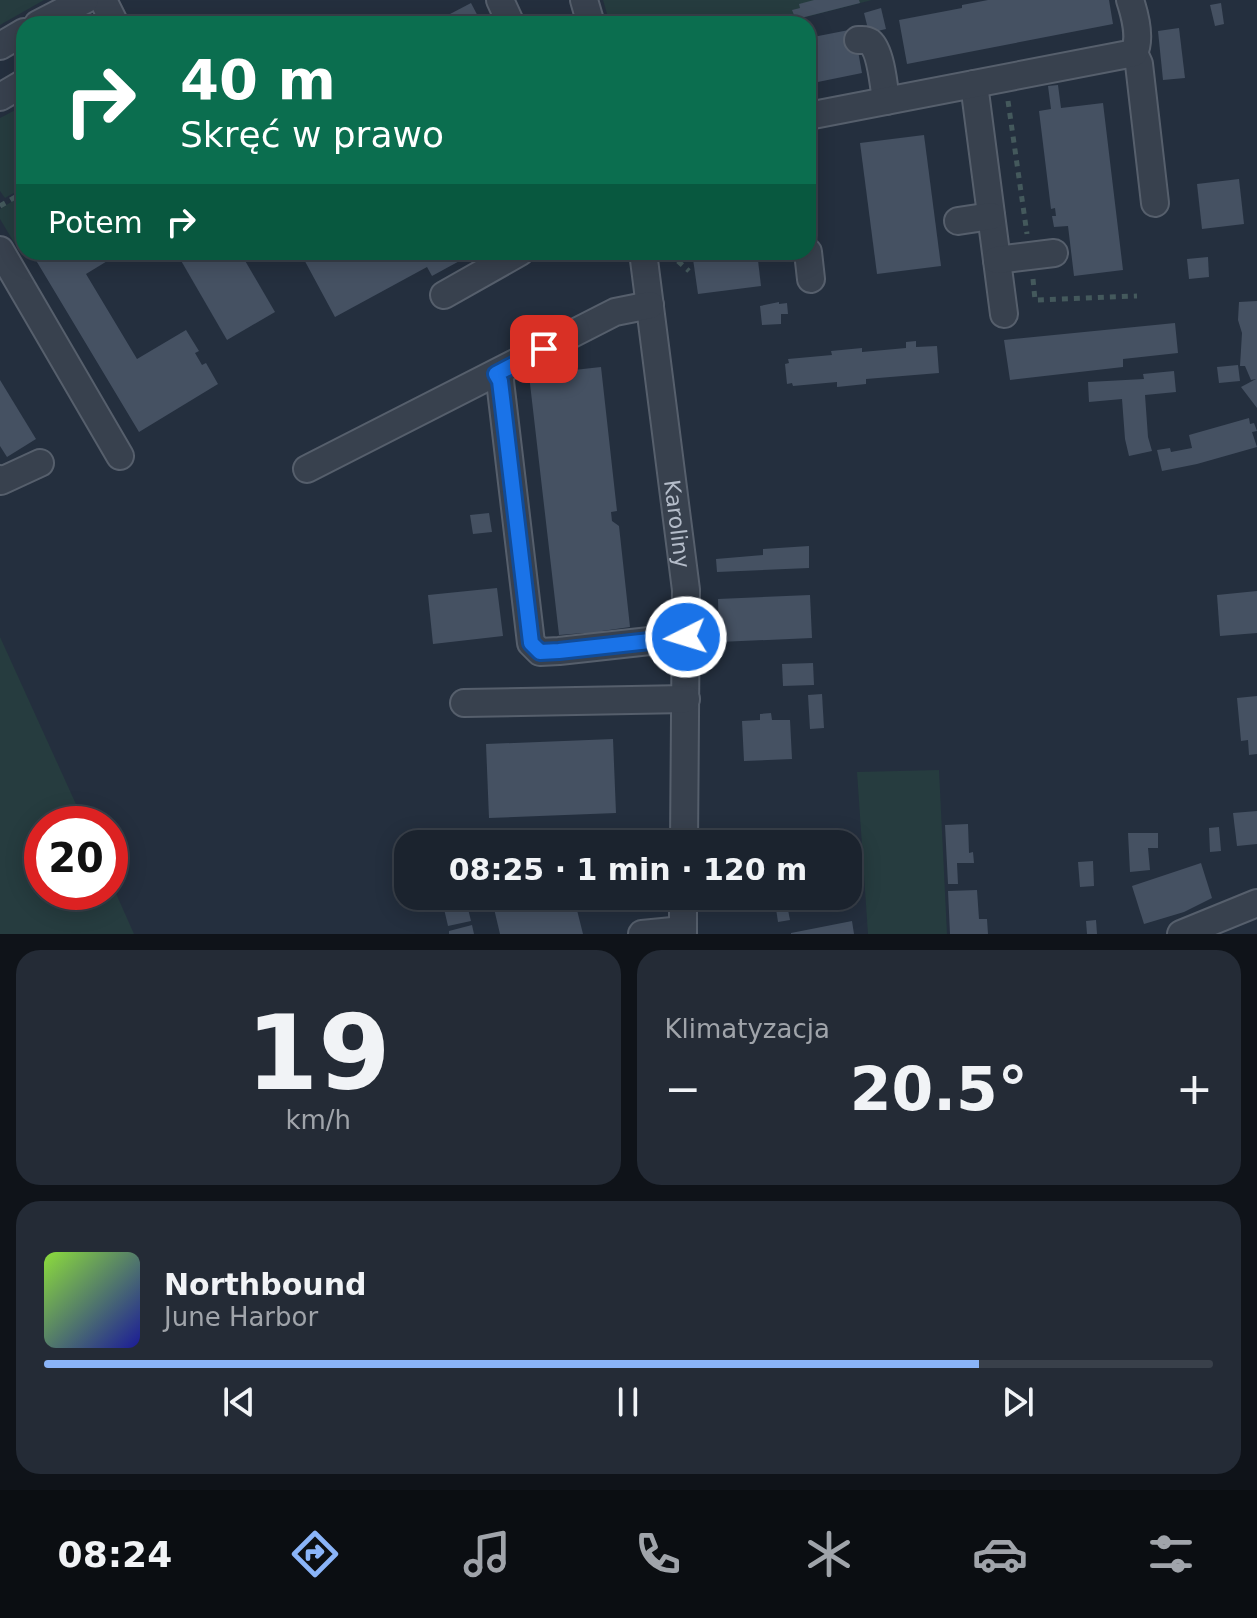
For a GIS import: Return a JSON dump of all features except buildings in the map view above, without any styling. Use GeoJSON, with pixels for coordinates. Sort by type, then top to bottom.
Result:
{"type":"FeatureCollection","features":[{"type":"Feature","properties":{"kind":"street"},"geometry":{"type":"LineString","coordinates":[[54,16],[85,0]]}},
{"type":"Feature","properties":{"kind":"street"},"geometry":{"type":"LineString","coordinates":[[1130,0],[1137,47],[1134,53]]}},
{"type":"Feature","properties":{"kind":"street"},"geometry":{"type":"LineString","coordinates":[[858,40],[870,42],[877,53],[886,101]]}},
{"type":"Feature","properties":{"kind":"street"},"geometry":{"type":"LineString","coordinates":[[816,114],[1134,53]]}},
{"type":"Feature","properties":{"kind":"street"},"geometry":{"type":"LineString","coordinates":[[1134,53],[1139,64],[1155,203]]}},
{"type":"Feature","properties":{"kind":"street"},"geometry":{"type":"LineString","coordinates":[[974,84],[1004,314]]}},
{"type":"Feature","properties":{"kind":"street"},"geometry":{"type":"LineString","coordinates":[[958,221],[991,216]]}},
{"type":"Feature","properties":{"kind":"street"},"geometry":{"type":"LineString","coordinates":[[0,250],[120,456]]}},
{"type":"Feature","properties":{"kind":"street"},"geometry":{"type":"LineString","coordinates":[[997,260],[1042,255]]}},
{"type":"Feature","properties":{"kind":"street"},"geometry":{"type":"LineString","coordinates":[[444,295],[506,260]]}},
{"type":"Feature","properties":{"kind":"street","name":"Karoliny"},"geometry":{"type":"LineString","coordinates":[[644,260],[686,590],[684,830]]}},
{"type":"Feature","properties":{"kind":"street"},"geometry":{"type":"LineString","coordinates":[[809,260],[811,279]]}},
{"type":"Feature","properties":{"kind":"street"},"geometry":{"type":"LineString","coordinates":[[307,469],[615,312],[650,305]]}},
{"type":"Feature","properties":{"kind":"street"},"geometry":{"type":"LineString","coordinates":[[496,374],[500,381],[531,643],[540,652],[686,637]]}},
{"type":"Feature","properties":{"kind":"street"},"geometry":{"type":"LineString","coordinates":[[1,480],[40,463]]}},
{"type":"Feature","properties":{"kind":"street"},"geometry":{"type":"LineString","coordinates":[[464,703],[686,699]]}},
{"type":"Feature","properties":{"kind":"street"},"geometry":{"type":"LineString","coordinates":[[1181,934],[1257,903]]}},
{"type":"Feature","properties":{"kind":"street"},"geometry":{"type":"LineString","coordinates":[[642,934],[665,930],[683,932],[683,910]]}},
{"type":"Feature","properties":{"kind":"path"},"geometry":{"type":"LineString","coordinates":[[1005,78],[1042,255],[1035,300],[1137,296]]}},
{"type":"Feature","properties":{"kind":"path"},"geometry":{"type":"LineString","coordinates":[[677,260],[689,271]]}},
{"type":"Feature","properties":{"kind":"green space"},"geometry":{"type":"Polygon","coordinates":[[[0,0],[44,0],[0,25],[0,0]]]}},
{"type":"Feature","properties":{"kind":"green space"},"geometry":{"type":"Polygon","coordinates":[[[603,0],[872,0],[810,16],[608,16],[603,0]]]}},
{"type":"Feature","properties":{"kind":"green space"},"geometry":{"type":"Polygon","coordinates":[[[16,110],[16,192],[5,198],[0,191],[0,118],[16,110]]]}},
{"type":"Feature","properties":{"kind":"green space"},"geometry":{"type":"Polygon","coordinates":[[[16,199],[15,244],[0,219],[0,209],[16,199]]]}},
{"type":"Feature","properties":{"kind":"green space"},"geometry":{"type":"Polygon","coordinates":[[[0,637],[77,806],[24,806],[24,910],[123,910],[134,934],[0,934],[0,637]]]}},
{"type":"Feature","properties":{"kind":"green space"},"geometry":{"type":"Polygon","coordinates":[[[939,770],[947,934],[868,934],[857,772],[939,770]]]}},
{"type":"Feature","properties":{"kind":"route"},"geometry":{"type":"LineString","coordinates":[[544,349],[496,374],[500,381],[531,643],[540,652],[686,637]]}}]}
